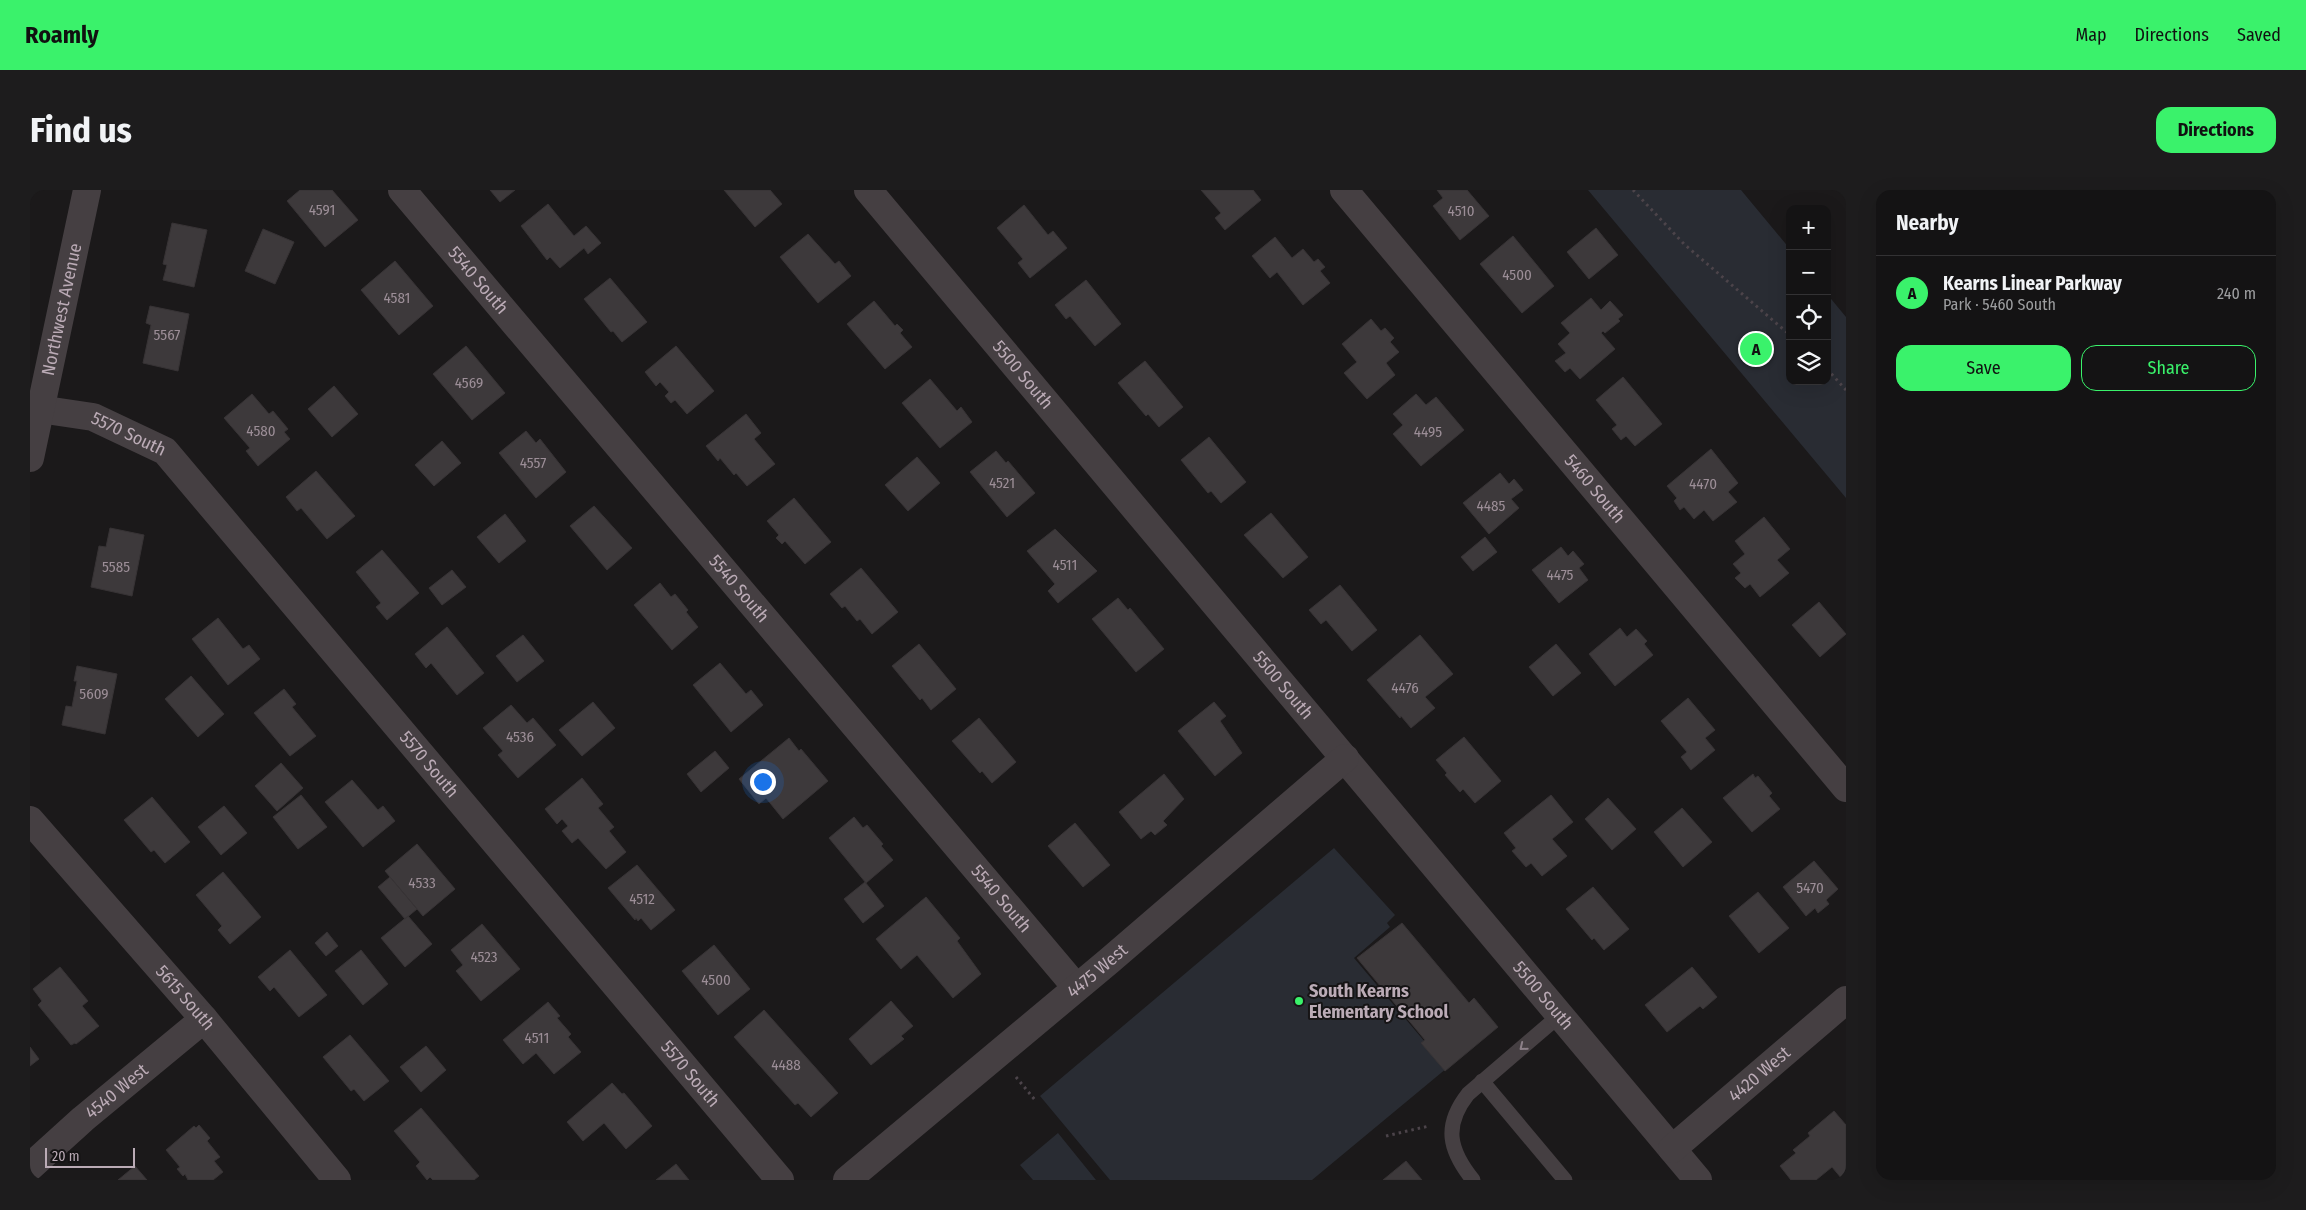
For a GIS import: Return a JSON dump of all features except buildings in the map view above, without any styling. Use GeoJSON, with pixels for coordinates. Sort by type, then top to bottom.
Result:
{"type":"FeatureCollection","features":[{"type":"Feature","properties":{"kind":"street","name":"Northwest Avenue"},"geometry":{"type":"LineString","coordinates":[[30,458],[87,190]]}},
{"type":"Feature","properties":{"kind":"street","name":"5540 South"},"geometry":{"type":"LineString","coordinates":[[402,190],[1076,987]]}},
{"type":"Feature","properties":{"kind":"street","name":"5500 South"},"geometry":{"type":"LineString","coordinates":[[868,190],[1698,1180]]}},
{"type":"Feature","properties":{"kind":"street","name":"5460 South"},"geometry":{"type":"LineString","coordinates":[[1344,190],[1846,788]]}},
{"type":"Feature","properties":{"kind":"street","name":"5570 South"},"geometry":{"type":"LineString","coordinates":[[39,409],[93,416],[164,451],[780,1180]]}},
{"type":"Feature","properties":{"kind":"street","name":"4475 West"},"geometry":{"type":"LineString","coordinates":[[847,1180],[1345,758]]}},
{"type":"Feature","properties":{"kind":"street","name":"5615 South"},"geometry":{"type":"LineString","coordinates":[[30,820],[204,1019],[337,1180]]}},
{"type":"Feature","properties":{"kind":"street","name":"4420 West"},"geometry":{"type":"LineString","coordinates":[[1672,1150],[1846,1000]]}},
{"type":"Feature","properties":{"kind":"street","name":"4540 West"},"geometry":{"type":"LineString","coordinates":[[30,1167],[84,1119],[204,1019]]}},
{"type":"Feature","properties":{"kind":"lane"},"geometry":{"type":"LineString","coordinates":[[1473,1180],[1460,1164],[1451,1137],[1458,1108],[1468,1094],[1560,1015]]}},
{"type":"Feature","properties":{"kind":"lane"},"geometry":{"type":"LineString","coordinates":[[1482,1082],[1565,1180]]}},
{"type":"Feature","properties":{"kind":"path"},"geometry":{"type":"LineString","coordinates":[[1633,190],[1684,244],[1786,332]]}},
{"type":"Feature","properties":{"kind":"path"},"geometry":{"type":"LineString","coordinates":[[1831,373],[1846,390]]}},
{"type":"Feature","properties":{"kind":"path"},"geometry":{"type":"LineString","coordinates":[[1014,1074],[1035,1100]]}},
{"type":"Feature","properties":{"kind":"path"},"geometry":{"type":"LineString","coordinates":[[1386,1136],[1429,1126]]}},
{"type":"Feature","properties":{"kind":"shaded area"},"geometry":{"type":"Polygon","coordinates":[[[1588,190],[1741,190],[1786,244],[1786,385],[1831,385],[1831,299],[1846,317],[1846,498],[1588,190]]]}},
{"type":"Feature","properties":{"kind":"shaded area"},"geometry":{"type":"Polygon","coordinates":[[[1334,848],[1395,915],[1387,923],[1390,927],[1354,958],[1447,1068],[1312,1180],[1110,1180],[1040,1096],[1334,848]]]}},
{"type":"Feature","properties":{"kind":"shaded area"},"geometry":{"type":"Polygon","coordinates":[[[1058,1133],[1096,1180],[1033,1180],[1020,1165],[1058,1133]]]}},
{"type":"Feature","properties":{"kind":"place","name":"Kearns Linear Parkway"},"geometry":{"type":"Point","coordinates":[1756,349]}},
{"type":"Feature","properties":{"kind":"place","name":"South Kearns Elementary School"},"geometry":{"type":"Point","coordinates":[1299,1001]}}]}
